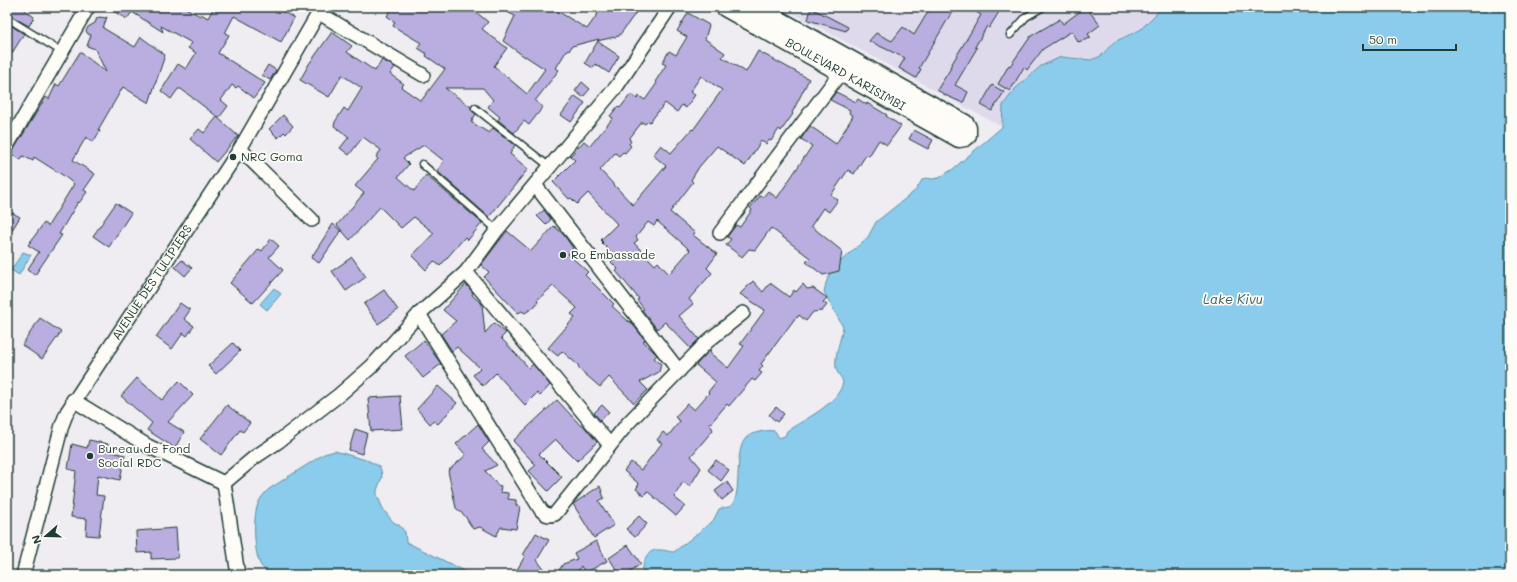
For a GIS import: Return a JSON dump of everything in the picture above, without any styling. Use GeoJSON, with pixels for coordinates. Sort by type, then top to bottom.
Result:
{"type":"FeatureCollection","features":[{"type":"Feature","properties":{"kind":"street"},"geometry":{"type":"LineString","coordinates":[[7,146],[88,7]]}},
{"type":"Feature","properties":{"kind":"street"},"geometry":{"type":"LineString","coordinates":[[224,483],[255,457],[280,441],[339,395],[371,367],[419,314],[466,272],[497,230],[617,86],[670,7]]}},
{"type":"Feature","properties":{"kind":"street","name":"BOULEVARD KARISIMBI"},"geometry":{"type":"LineString","coordinates":[[724,7],[959,138],[967,135],[967,128],[965,124],[755,7]]}},
{"type":"Feature","properties":{"kind":"street"},"geometry":{"type":"LineString","coordinates":[[321,10],[423,74]]}},
{"type":"Feature","properties":{"kind":"street","name":"AVENUE DES TULIPIERS"},"geometry":{"type":"LineString","coordinates":[[23,575],[66,412],[240,149],[321,10]]}},
{"type":"Feature","properties":{"kind":"street"},"geometry":{"type":"LineString","coordinates":[[720,233],[841,72]]}},
{"type":"Feature","properties":{"kind":"street"},"geometry":{"type":"LineString","coordinates":[[240,149],[312,220]]}},
{"type":"Feature","properties":{"kind":"street"},"geometry":{"type":"LineString","coordinates":[[535,185],[679,371]]}},
{"type":"Feature","properties":{"kind":"street"},"geometry":{"type":"LineString","coordinates":[[466,272],[610,445]]}},
{"type":"Feature","properties":{"kind":"street"},"geometry":{"type":"LineString","coordinates":[[419,314],[541,510],[550,515],[555,514],[628,423],[708,342],[743,313]]}},
{"type":"Feature","properties":{"kind":"street"},"geometry":{"type":"LineString","coordinates":[[73,400],[148,446],[224,483]]}},
{"type":"Feature","properties":{"kind":"street"},"geometry":{"type":"LineString","coordinates":[[224,483],[238,575]]}},
{"type":"Feature","properties":{"kind":"lane"},"geometry":{"type":"LineString","coordinates":[[1010,35],[1026,17],[1043,7]]}},
{"type":"Feature","properties":{"kind":"lane"},"geometry":{"type":"LineString","coordinates":[[7,18],[62,52]]}},
{"type":"Feature","properties":{"kind":"lane"},"geometry":{"type":"LineString","coordinates":[[475,108],[550,167]]}},
{"type":"Feature","properties":{"kind":"lane"},"geometry":{"type":"LineString","coordinates":[[422,164],[497,230]]}},
{"type":"Feature","properties":{"kind":"shaded area"},"geometry":{"type":"Polygon","coordinates":[[[782,7],[1163,7],[1140,30],[1114,42],[1101,56],[1091,60],[1068,57],[1057,59],[1041,66],[1016,88],[1003,105],[1002,127],[782,7]]]}},
{"type":"Feature","properties":{"kind":"water","name":"Lake Kivu"},"geometry":{"type":"Polygon","coordinates":[[[1163,7],[1510,7],[1510,575],[642,575],[644,561],[652,551],[661,550],[674,552],[713,521],[719,509],[731,506],[735,500],[737,492],[739,459],[744,440],[752,434],[767,431],[775,431],[779,438],[785,436],[787,431],[820,411],[835,397],[840,390],[843,382],[837,370],[836,363],[843,327],[824,292],[831,270],[868,237],[876,222],[916,190],[922,180],[925,178],[939,178],[953,169],[1002,127],[1003,105],[1016,88],[1041,66],[1061,57],[1091,60],[1101,56],[1114,42],[1140,30],[1163,7]]]}},
{"type":"Feature","properties":{"kind":"water"},"geometry":{"type":"Polygon","coordinates":[[[23,252],[31,255],[19,275],[11,270],[23,252]]]}},
{"type":"Feature","properties":{"kind":"water"},"geometry":{"type":"Polygon","coordinates":[[[274,288],[281,294],[267,310],[260,304],[274,288]]]}},
{"type":"Feature","properties":{"kind":"water"},"geometry":{"type":"Polygon","coordinates":[[[335,451],[369,461],[379,466],[382,477],[377,490],[377,495],[383,509],[393,522],[399,525],[405,532],[406,542],[473,575],[271,575],[265,570],[258,559],[256,552],[255,519],[260,499],[269,489],[324,454],[335,451]]]}},
{"type":"Feature","properties":{"kind":"building"},"geometry":{"type":"Polygon","coordinates":[[[7,7],[27,7],[25,10],[34,17],[29,26],[7,14],[7,7]]]}},
{"type":"Feature","properties":{"kind":"building"},"geometry":{"type":"Polygon","coordinates":[[[106,7],[184,7],[200,16],[201,14],[208,18],[214,7],[275,7],[294,18],[281,42],[234,16],[225,33],[229,35],[218,53],[265,83],[254,98],[238,86],[236,88],[232,85],[221,100],[228,106],[219,118],[181,89],[178,89],[171,99],[161,91],[178,64],[186,69],[196,53],[188,48],[192,43],[161,26],[163,32],[132,12],[127,19],[106,7]]]}},
{"type":"Feature","properties":{"kind":"building"},"geometry":{"type":"Polygon","coordinates":[[[392,7],[470,7],[488,22],[482,29],[507,48],[494,66],[527,94],[545,69],[503,41],[515,16],[497,7],[551,7],[587,29],[597,15],[600,7],[640,7],[619,36],[598,41],[599,39],[572,46],[569,51],[567,50],[556,68],[559,70],[535,101],[543,107],[529,125],[524,121],[514,133],[498,120],[500,117],[488,107],[493,100],[483,88],[445,88],[471,107],[472,111],[476,114],[471,122],[489,133],[493,128],[515,145],[510,154],[528,169],[489,217],[437,171],[444,161],[424,145],[403,158],[409,164],[398,177],[414,191],[426,175],[482,223],[468,240],[465,237],[440,266],[434,261],[426,270],[412,256],[434,233],[414,217],[401,228],[380,207],[350,240],[337,225],[364,193],[355,186],[378,159],[376,157],[381,150],[363,137],[349,155],[340,148],[349,137],[334,126],[335,122],[344,108],[348,111],[362,88],[342,75],[329,97],[300,80],[309,64],[332,32],[352,46],[347,52],[375,71],[382,60],[395,67],[390,74],[404,84],[401,87],[421,101],[445,69],[426,56],[427,54],[418,48],[421,43],[393,26],[395,22],[387,16],[392,7]]]}},
{"type":"Feature","properties":{"kind":"building"},"geometry":{"type":"Polygon","coordinates":[[[931,7],[955,7],[919,68],[921,69],[916,78],[899,68],[905,58],[869,41],[876,33],[892,41],[903,27],[914,35],[931,7]]]}},
{"type":"Feature","properties":{"kind":"building"},"geometry":{"type":"Polygon","coordinates":[[[968,7],[1002,7],[989,28],[987,26],[975,47],[977,48],[955,85],[968,92],[963,103],[937,90],[981,15],[968,7]]]}},
{"type":"Feature","properties":{"kind":"building"},"geometry":{"type":"Polygon","coordinates":[[[1086,7],[1100,25],[1088,34],[1091,38],[1078,42],[1072,31],[1043,49],[1027,70],[1024,67],[1010,91],[998,84],[1009,65],[1010,66],[1031,36],[1060,19],[1063,24],[1086,7]]]}},
{"type":"Feature","properties":{"kind":"building"},"geometry":{"type":"Polygon","coordinates":[[[811,8],[848,27],[846,31],[808,20],[811,8]]]}},
{"type":"Feature","properties":{"kind":"building"},"geometry":{"type":"Polygon","coordinates":[[[688,13],[709,25],[705,39],[725,53],[722,57],[746,72],[758,51],[809,79],[792,113],[793,114],[781,131],[779,129],[771,141],[769,140],[766,144],[761,141],[745,166],[717,146],[699,167],[691,180],[693,182],[670,212],[695,233],[693,235],[717,254],[707,268],[712,273],[689,299],[693,304],[679,316],[699,339],[690,348],[665,322],[657,329],[642,310],[644,309],[637,300],[639,299],[616,271],[618,269],[611,262],[616,257],[602,243],[603,242],[601,240],[617,224],[588,193],[577,204],[571,198],[569,199],[553,182],[575,160],[570,156],[584,141],[590,146],[613,118],[610,116],[618,106],[620,108],[631,94],[637,99],[639,96],[645,100],[657,83],[655,82],[666,65],[662,63],[669,51],[676,55],[687,37],[677,31],[688,13]],[[701,76],[690,92],[695,95],[686,108],[682,105],[677,112],[665,103],[650,122],[648,121],[645,124],[642,122],[629,139],[631,141],[629,144],[631,146],[625,153],[623,152],[619,156],[615,153],[600,170],[633,205],[666,166],[653,155],[661,145],[671,153],[692,129],[693,130],[722,90],[701,76]],[[657,221],[654,226],[648,222],[636,237],[638,240],[634,243],[655,265],[658,262],[669,274],[690,250],[657,221]]]}},
{"type":"Feature","properties":{"kind":"building"},"geometry":{"type":"Polygon","coordinates":[[[107,17],[103,28],[135,47],[141,37],[165,55],[149,103],[123,87],[98,130],[100,131],[93,142],[86,137],[73,160],[95,174],[84,190],[87,192],[79,203],[78,202],[59,234],[62,235],[35,275],[27,270],[39,252],[28,245],[44,223],[48,226],[74,184],[34,157],[33,161],[23,156],[21,160],[11,154],[46,97],[49,99],[56,84],[59,86],[80,52],[106,72],[95,49],[87,46],[91,35],[86,31],[88,27],[95,23],[97,18],[107,17]]]}},
{"type":"Feature","properties":{"kind":"building"},"geometry":{"type":"Polygon","coordinates":[[[7,23],[24,34],[7,61],[7,23]]]}},
{"type":"Feature","properties":{"kind":"building"},"geometry":{"type":"Polygon","coordinates":[[[598,41],[619,56],[609,73],[595,64],[593,68],[585,63],[598,41]]]}},
{"type":"Feature","properties":{"kind":"building"},"geometry":{"type":"Polygon","coordinates":[[[268,65],[276,70],[270,80],[262,75],[268,65]]]}},
{"type":"Feature","properties":{"kind":"building"},"geometry":{"type":"Polygon","coordinates":[[[582,82],[590,89],[583,97],[575,91],[582,82]]]}},
{"type":"Feature","properties":{"kind":"building"},"geometry":{"type":"Polygon","coordinates":[[[992,85],[1004,92],[992,111],[981,105],[992,85]]]}},
{"type":"Feature","properties":{"kind":"building"},"geometry":{"type":"Polygon","coordinates":[[[836,92],[856,102],[858,99],[867,105],[867,103],[887,115],[886,116],[901,126],[887,145],[879,140],[869,156],[866,155],[854,174],[848,170],[831,195],[838,200],[829,212],[823,208],[811,226],[842,251],[839,271],[823,275],[806,262],[810,258],[771,228],[755,250],[749,249],[742,257],[726,245],[731,239],[727,237],[736,225],[740,227],[752,210],[750,208],[760,196],[763,197],[768,191],[777,198],[812,146],[801,139],[810,126],[836,144],[853,116],[849,113],[850,110],[830,100],[836,92]]]}},
{"type":"Feature","properties":{"kind":"building"},"geometry":{"type":"Polygon","coordinates":[[[575,96],[585,103],[571,122],[561,115],[575,96]]]}},
{"type":"Feature","properties":{"kind":"building"},"geometry":{"type":"Polygon","coordinates":[[[283,115],[293,126],[286,134],[284,132],[278,138],[269,129],[283,115]]]}},
{"type":"Feature","properties":{"kind":"building"},"geometry":{"type":"Polygon","coordinates":[[[217,117],[238,136],[216,162],[190,139],[199,129],[204,133],[217,117]]]}},
{"type":"Feature","properties":{"kind":"building"},"geometry":{"type":"Polygon","coordinates":[[[914,130],[933,140],[928,149],[909,139],[914,130]]]}},
{"type":"Feature","properties":{"kind":"building"},"geometry":{"type":"Polygon","coordinates":[[[116,203],[131,213],[109,247],[93,236],[116,203]]]}},
{"type":"Feature","properties":{"kind":"building"},"geometry":{"type":"Polygon","coordinates":[[[7,210],[20,217],[7,238],[7,210]]]}},
{"type":"Feature","properties":{"kind":"building"},"geometry":{"type":"Polygon","coordinates":[[[544,210],[551,219],[546,225],[537,216],[544,210]]]}},
{"type":"Feature","properties":{"kind":"building"},"geometry":{"type":"Polygon","coordinates":[[[333,224],[341,231],[319,263],[311,258],[333,224]]]}},
{"type":"Feature","properties":{"kind":"building"},"geometry":{"type":"Polygon","coordinates":[[[554,226],[563,234],[573,248],[568,254],[588,272],[585,275],[614,304],[612,306],[629,322],[630,321],[645,340],[643,341],[657,355],[654,358],[661,364],[659,372],[640,382],[648,390],[634,403],[609,377],[600,387],[578,368],[579,366],[562,351],[558,356],[548,348],[575,317],[571,314],[577,308],[553,286],[537,300],[538,302],[534,307],[525,313],[522,311],[518,313],[484,277],[489,272],[481,265],[507,231],[531,251],[554,226]]]}},
{"type":"Feature","properties":{"kind":"building"},"geometry":{"type":"Polygon","coordinates":[[[271,239],[279,246],[269,257],[283,270],[253,303],[230,283],[259,249],[262,251],[271,239]]]}},
{"type":"Feature","properties":{"kind":"building"},"geometry":{"type":"Polygon","coordinates":[[[352,257],[366,277],[346,291],[332,271],[352,257]]]}},
{"type":"Feature","properties":{"kind":"building"},"geometry":{"type":"Polygon","coordinates":[[[182,260],[192,268],[185,276],[175,267],[182,260]]]}},
{"type":"Feature","properties":{"kind":"building"},"geometry":{"type":"Polygon","coordinates":[[[753,281],[763,292],[770,283],[789,297],[794,290],[796,292],[803,284],[807,289],[813,288],[827,298],[823,302],[827,305],[822,311],[813,312],[806,321],[799,315],[797,318],[796,317],[761,364],[763,366],[759,371],[762,373],[755,381],[752,379],[729,406],[727,404],[710,424],[713,430],[691,456],[701,468],[690,486],[683,482],[674,497],[685,506],[676,516],[647,491],[644,496],[636,489],[639,484],[624,471],[631,462],[641,470],[662,443],[657,440],[663,432],[668,436],[680,421],[675,417],[687,404],[694,410],[709,393],[708,392],[716,382],[696,365],[710,350],[711,354],[728,368],[744,346],[740,344],[765,310],[740,294],[753,281]]]}},
{"type":"Feature","properties":{"kind":"building"},"geometry":{"type":"Polygon","coordinates":[[[466,284],[473,293],[472,295],[482,304],[485,333],[494,323],[506,333],[501,338],[529,368],[533,364],[550,385],[540,396],[537,393],[525,405],[496,373],[483,386],[473,375],[480,368],[457,347],[452,351],[441,334],[456,321],[443,310],[466,284]]]}},
{"type":"Feature","properties":{"kind":"building"},"geometry":{"type":"Polygon","coordinates":[[[384,290],[398,310],[378,324],[364,304],[384,290]]]}},
{"type":"Feature","properties":{"kind":"building"},"geometry":{"type":"Polygon","coordinates":[[[180,303],[190,310],[184,319],[194,326],[187,336],[183,333],[172,349],[156,337],[180,303]]]}},
{"type":"Feature","properties":{"kind":"building"},"geometry":{"type":"Polygon","coordinates":[[[40,318],[61,332],[42,359],[22,345],[40,318]]]}},
{"type":"Feature","properties":{"kind":"building"},"geometry":{"type":"Polygon","coordinates":[[[424,340],[441,364],[423,378],[405,356],[424,340]]]}},
{"type":"Feature","properties":{"kind":"building"},"geometry":{"type":"Polygon","coordinates":[[[233,343],[240,351],[216,374],[208,366],[233,343]]]}},
{"type":"Feature","properties":{"kind":"building"},"geometry":{"type":"Polygon","coordinates":[[[137,378],[162,400],[179,381],[193,395],[168,422],[184,432],[175,448],[147,430],[152,423],[121,396],[137,378]]]}},
{"type":"Feature","properties":{"kind":"building"},"geometry":{"type":"Polygon","coordinates":[[[438,386],[457,403],[438,424],[434,421],[430,424],[417,409],[438,386]]]}},
{"type":"Feature","properties":{"kind":"building"},"geometry":{"type":"Polygon","coordinates":[[[400,396],[403,429],[371,431],[368,398],[400,396]]]}},
{"type":"Feature","properties":{"kind":"building"},"geometry":{"type":"Polygon","coordinates":[[[557,400],[581,426],[582,424],[597,442],[577,461],[555,439],[539,454],[562,477],[548,491],[529,471],[536,465],[513,441],[557,400]]]}},
{"type":"Feature","properties":{"kind":"building"},"geometry":{"type":"Polygon","coordinates":[[[227,405],[250,423],[243,432],[240,430],[221,455],[200,439],[227,405]]]}},
{"type":"Feature","properties":{"kind":"building"},"geometry":{"type":"Polygon","coordinates":[[[602,405],[609,412],[600,420],[594,413],[602,405]]]}},
{"type":"Feature","properties":{"kind":"building"},"geometry":{"type":"Polygon","coordinates":[[[776,407],[784,414],[777,422],[769,415],[776,407]]]}},
{"type":"Feature","properties":{"kind":"building"},"geometry":{"type":"Polygon","coordinates":[[[478,424],[489,442],[482,449],[497,465],[485,471],[497,485],[501,486],[500,492],[508,493],[508,499],[516,500],[516,505],[520,507],[516,529],[501,527],[496,536],[480,527],[473,529],[465,516],[456,508],[448,471],[466,455],[456,444],[478,424]]]}},
{"type":"Feature","properties":{"kind":"building"},"geometry":{"type":"Polygon","coordinates":[[[355,429],[367,433],[362,454],[349,450],[355,429]]]}},
{"type":"Feature","properties":{"kind":"building"},"geometry":{"type":"Polygon","coordinates":[[[89,440],[108,444],[107,451],[125,455],[120,480],[98,475],[96,495],[104,496],[99,536],[86,535],[87,519],[71,517],[76,471],[68,469],[72,444],[87,448],[89,440]]]}},
{"type":"Feature","properties":{"kind":"building"},"geometry":{"type":"Polygon","coordinates":[[[716,460],[729,470],[721,481],[708,470],[716,460]]]}},
{"type":"Feature","properties":{"kind":"building"},"geometry":{"type":"Polygon","coordinates":[[[727,482],[733,491],[722,500],[715,491],[727,482]]]}},
{"type":"Feature","properties":{"kind":"building"},"geometry":{"type":"Polygon","coordinates":[[[600,486],[604,498],[599,501],[614,525],[594,538],[573,504],[600,486]]]}},
{"type":"Feature","properties":{"kind":"building"},"geometry":{"type":"Polygon","coordinates":[[[639,516],[647,524],[635,537],[626,529],[639,516]]]}},
{"type":"Feature","properties":{"kind":"building"},"geometry":{"type":"Polygon","coordinates":[[[176,528],[178,558],[151,559],[151,552],[137,553],[136,531],[176,528]]]}},
{"type":"Feature","properties":{"kind":"building"},"geometry":{"type":"Polygon","coordinates":[[[536,533],[549,540],[537,560],[548,575],[514,575],[525,556],[523,555],[536,533]]]}},
{"type":"Feature","properties":{"kind":"building"},"geometry":{"type":"Polygon","coordinates":[[[596,541],[607,561],[585,573],[581,566],[575,575],[556,575],[563,564],[577,559],[574,553],[596,541]]]}},
{"type":"Feature","properties":{"kind":"building"},"geometry":{"type":"Polygon","coordinates":[[[628,545],[641,564],[624,575],[620,575],[609,558],[628,545]]]}},
{"type":"Feature","properties":{"kind":"place","name":"NRC Goma"},"geometry":{"type":"Point","coordinates":[233,157]}},
{"type":"Feature","properties":{"kind":"place","name":"Ro Embassade"},"geometry":{"type":"Point","coordinates":[563,255]}},
{"type":"Feature","properties":{"kind":"place","name":"Bureau de Fond Social RDC"},"geometry":{"type":"Point","coordinates":[90,456]}}]}
